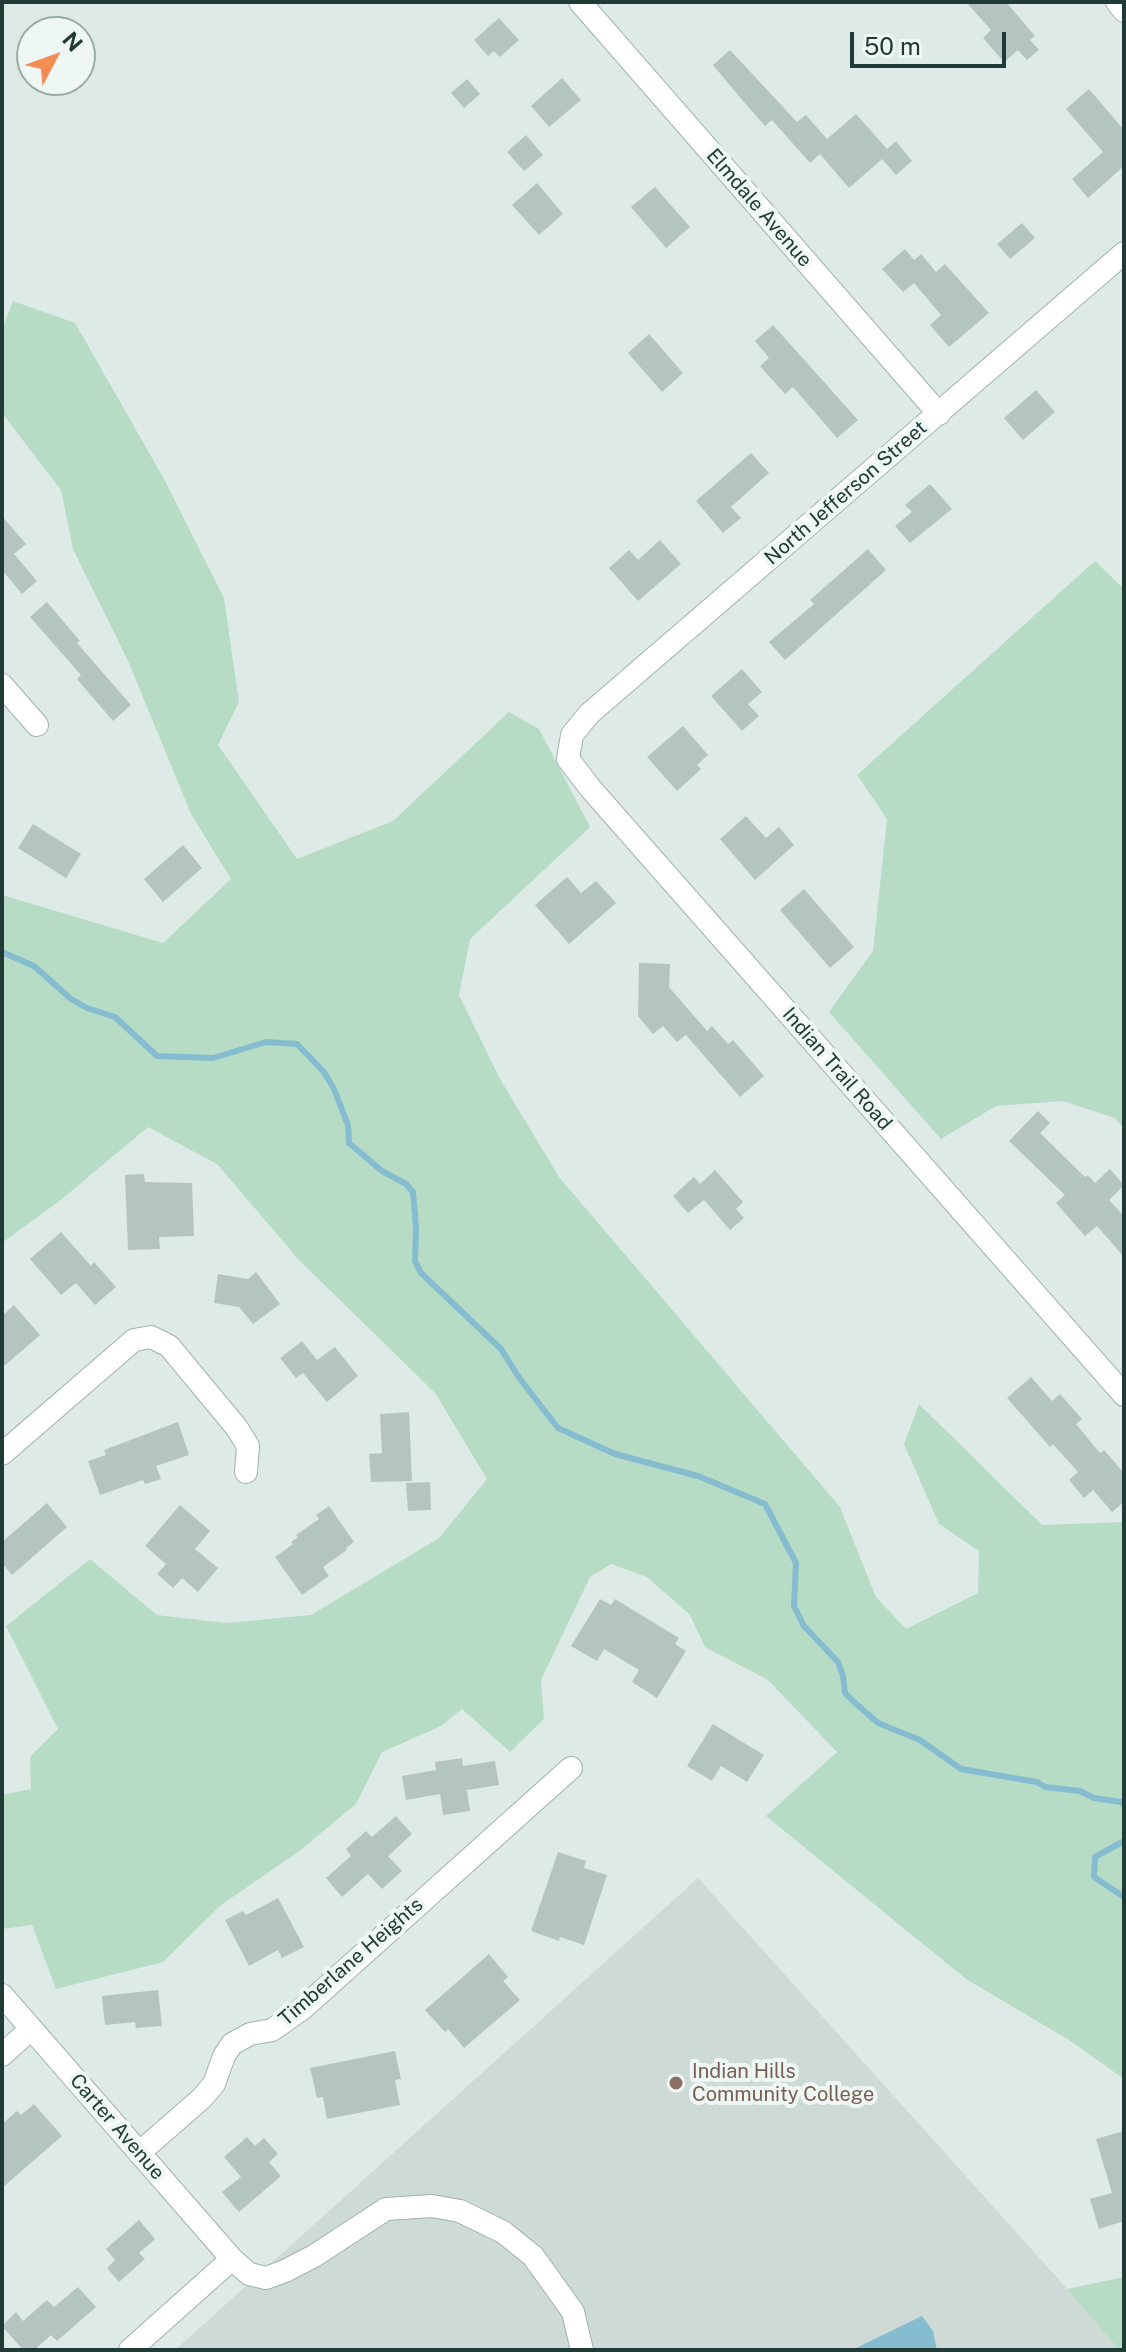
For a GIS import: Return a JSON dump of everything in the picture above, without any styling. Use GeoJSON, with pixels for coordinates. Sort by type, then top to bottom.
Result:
{"type":"FeatureCollection","features":[{"type":"Feature","properties":{"kind":"street","name":"Elmdale Avenue"},"geometry":{"type":"LineString","coordinates":[[580,2],[939,414]]}},
{"type":"Feature","properties":{"kind":"street"},"geometry":{"type":"LineString","coordinates":[[1117,2],[1124,11]]}},
{"type":"Feature","properties":{"kind":"street","name":"North Jefferson Street"},"geometry":{"type":"LineString","coordinates":[[572,735],[589,714],[1124,253]]}},
{"type":"Feature","properties":{"kind":"street"},"geometry":{"type":"LineString","coordinates":[[2,685],[37,725]]}},
{"type":"Feature","properties":{"kind":"street","name":"Indian Trail Road"},"geometry":{"type":"LineString","coordinates":[[572,735],[568,759],[591,789],[1124,1395]]}},
{"type":"Feature","properties":{"kind":"street"},"geometry":{"type":"LineString","coordinates":[[2,1454],[134,1340],[151,1337],[169,1346],[237,1428],[248,1446],[246,1472]]}},
{"type":"Feature","properties":{"kind":"street","name":"Timberlane Heights"},"geometry":{"type":"LineString","coordinates":[[139,2153],[214,2084],[232,2044],[250,2034],[272,2030],[302,2009],[571,1768]]}},
{"type":"Feature","properties":{"kind":"street","name":"Carter Avenue"},"geometry":{"type":"LineString","coordinates":[[2,1995],[232,2259],[249,2274],[266,2278],[314,2256],[386,2209],[432,2206],[460,2211],[503,2232],[533,2256],[573,2312],[582,2350]]}},
{"type":"Feature","properties":{"kind":"street"},"geometry":{"type":"LineString","coordinates":[[2,2055],[31,2029]]}},
{"type":"Feature","properties":{"kind":"street"},"geometry":{"type":"LineString","coordinates":[[130,2350],[232,2259]]}},
{"type":"Feature","properties":{"kind":"shaded area","name":"Indian Hills Community College"},"geometry":{"type":"Polygon","coordinates":[[[698,1878],[1122,2350],[175,2350],[698,1878]]]}},
{"type":"Feature","properties":{"kind":"green space"},"geometry":{"type":"Polygon","coordinates":[[[13,301],[75,323],[164,479],[224,598],[239,702],[218,745],[297,859],[393,821],[509,712],[539,729],[590,827],[470,939],[459,995],[500,1079],[559,1177],[840,1507],[876,1597],[906,1629],[978,1593],[979,1551],[939,1524],[904,1444],[919,1404],[1042,1525],[1124,1522],[1124,2079],[1069,2040],[966,1979],[766,1816],[837,1752],[768,1680],[705,1647],[690,1615],[647,1577],[611,1564],[590,1577],[541,1680],[544,1719],[510,1752],[462,1709],[441,1726],[382,1752],[356,1804],[298,1852],[221,1905],[163,1962],[56,1989],[32,1925],[2,1929],[2,1795],[31,1789],[30,1757],[58,1729],[6,1626],[90,1559],[157,1615],[226,1623],[311,1615],[439,1538],[487,1479],[435,1393],[299,1260],[217,1164],[148,1127],[62,1199],[2,1243],[2,895],[163,943],[231,879],[191,814],[129,663],[73,549],[61,490],[2,413],[2,329],[13,301]]]}},
{"type":"Feature","properties":{"kind":"green space"},"geometry":{"type":"Polygon","coordinates":[[[1095,561],[1124,589],[1124,1129],[1115,1118],[1063,1101],[996,1106],[941,1139],[829,1012],[873,951],[887,819],[857,775],[1095,561]]]}},
{"type":"Feature","properties":{"kind":"green space"},"geometry":{"type":"Polygon","coordinates":[[[1124,2277],[1124,2350],[1120,2350],[1067,2289],[1124,2277]]]}},
{"type":"Feature","properties":{"kind":"water"},"geometry":{"type":"Polygon","coordinates":[[[922,2316],[933,2331],[937,2350],[852,2350],[922,2316]]]}},
{"type":"Feature","properties":{"kind":"building"},"geometry":{"type":"Polygon","coordinates":[[[966,2],[1006,2],[1035,36],[1030,40],[1039,50],[1027,60],[1018,50],[1004,62],[983,38],[991,30],[966,2]]]}},
{"type":"Feature","properties":{"kind":"building"},"geometry":{"type":"Polygon","coordinates":[[[499,18],[519,40],[500,57],[494,51],[488,56],[474,40],[499,18]]]}},
{"type":"Feature","properties":{"kind":"building"},"geometry":{"type":"Polygon","coordinates":[[[730,50],[797,122],[806,115],[827,139],[856,114],[887,149],[896,141],[912,161],[896,175],[882,159],[849,188],[820,154],[810,163],[772,120],[765,126],[743,101],[713,65],[730,50]]]}},
{"type":"Feature","properties":{"kind":"building"},"geometry":{"type":"Polygon","coordinates":[[[562,78],[581,100],[549,127],[531,106],[562,78]]]}},
{"type":"Feature","properties":{"kind":"building"},"geometry":{"type":"Polygon","coordinates":[[[467,79],[480,94],[464,108],[451,93],[467,79]]]}},
{"type":"Feature","properties":{"kind":"building"},"geometry":{"type":"Polygon","coordinates":[[[1089,89],[1124,130],[1124,166],[1088,198],[1072,179],[1103,152],[1066,109],[1089,89]]]}},
{"type":"Feature","properties":{"kind":"building"},"geometry":{"type":"Polygon","coordinates":[[[526,135],[543,155],[524,171],[507,152],[526,135]]]}},
{"type":"Feature","properties":{"kind":"building"},"geometry":{"type":"Polygon","coordinates":[[[537,183],[563,214],[539,235],[512,205],[537,183]]]}},
{"type":"Feature","properties":{"kind":"building"},"geometry":{"type":"Polygon","coordinates":[[[655,187],[690,227],[666,248],[631,207],[655,187]]]}},
{"type":"Feature","properties":{"kind":"building"},"geometry":{"type":"Polygon","coordinates":[[[1022,223],[1035,238],[1010,259],[997,244],[1022,223]]]}},
{"type":"Feature","properties":{"kind":"building"},"geometry":{"type":"Polygon","coordinates":[[[905,249],[914,260],[921,254],[936,272],[945,264],[989,313],[949,347],[930,325],[941,315],[914,283],[903,292],[882,269],[905,249]]]}},
{"type":"Feature","properties":{"kind":"building"},"geometry":{"type":"Polygon","coordinates":[[[773,325],[858,420],[837,438],[793,387],[785,394],[760,366],[769,358],[755,341],[773,325]]]}},
{"type":"Feature","properties":{"kind":"building"},"geometry":{"type":"Polygon","coordinates":[[[649,334],[683,373],[662,392],[628,353],[649,334]]]}},
{"type":"Feature","properties":{"kind":"building"},"geometry":{"type":"Polygon","coordinates":[[[1036,390],[1055,412],[1023,440],[1004,418],[1036,390]]]}},
{"type":"Feature","properties":{"kind":"building"},"geometry":{"type":"Polygon","coordinates":[[[751,453],[769,473],[731,507],[741,518],[723,533],[696,501],[751,453]]]}},
{"type":"Feature","properties":{"kind":"building"},"geometry":{"type":"Polygon","coordinates":[[[930,484],[952,509],[910,543],[895,526],[912,512],[905,505],[930,484]]]}},
{"type":"Feature","properties":{"kind":"building"},"geometry":{"type":"Polygon","coordinates":[[[2,516],[26,544],[14,554],[37,581],[22,594],[2,570],[2,516]]]}},
{"type":"Feature","properties":{"kind":"building"},"geometry":{"type":"Polygon","coordinates":[[[660,540],[681,564],[638,601],[609,568],[629,550],[638,560],[660,540]]]}},
{"type":"Feature","properties":{"kind":"building"},"geometry":{"type":"Polygon","coordinates":[[[868,549],[886,570],[785,660],[769,642],[814,604],[810,600],[868,549]]]}},
{"type":"Feature","properties":{"kind":"building"},"geometry":{"type":"Polygon","coordinates":[[[47,602],[80,641],[77,643],[131,705],[113,721],[77,679],[81,675],[30,617],[47,602]]]}},
{"type":"Feature","properties":{"kind":"building"},"geometry":{"type":"Polygon","coordinates":[[[742,669],[762,692],[748,704],[759,716],[742,731],[711,696],[742,669]]]}},
{"type":"Feature","properties":{"kind":"building"},"geometry":{"type":"Polygon","coordinates":[[[683,726],[708,755],[697,765],[701,769],[677,791],[647,757],[683,726]]]}},
{"type":"Feature","properties":{"kind":"building"},"geometry":{"type":"Polygon","coordinates":[[[746,816],[766,838],[779,827],[794,845],[755,880],[720,839],[746,816]]]}},
{"type":"Feature","properties":{"kind":"building"},"geometry":{"type":"Polygon","coordinates":[[[33,824],[81,854],[66,878],[18,848],[33,824]]]}},
{"type":"Feature","properties":{"kind":"building"},"geometry":{"type":"Polygon","coordinates":[[[183,845],[202,868],[163,902],[144,879],[183,845]]]}},
{"type":"Feature","properties":{"kind":"building"},"geometry":{"type":"Polygon","coordinates":[[[567,877],[581,893],[596,881],[616,903],[569,944],[535,905],[567,877]]]}},
{"type":"Feature","properties":{"kind":"building"},"geometry":{"type":"Polygon","coordinates":[[[804,889],[854,947],[830,968],[780,910],[804,889]]]}},
{"type":"Feature","properties":{"kind":"building"},"geometry":{"type":"Polygon","coordinates":[[[639,963],[670,964],[669,987],[707,1031],[712,1026],[728,1044],[733,1040],[764,1076],[740,1097],[686,1035],[677,1042],[663,1026],[653,1034],[638,1016],[639,963]]]}},
{"type":"Feature","properties":{"kind":"building"},"geometry":{"type":"Polygon","coordinates":[[[1038,1111],[1050,1123],[1040,1133],[1085,1177],[1088,1175],[1095,1183],[1110,1169],[1124,1185],[1109,1200],[1124,1216],[1124,1257],[1097,1226],[1085,1236],[1056,1203],[1065,1195],[1009,1141],[1038,1111]]]}},
{"type":"Feature","properties":{"kind":"building"},"geometry":{"type":"Polygon","coordinates":[[[715,1170],[743,1202],[736,1209],[744,1218],[730,1230],[704,1200],[688,1213],[673,1196],[694,1177],[700,1184],[715,1170]]]}},
{"type":"Feature","properties":{"kind":"building"},"geometry":{"type":"Polygon","coordinates":[[[144,1174],[145,1182],[192,1183],[194,1236],[159,1237],[160,1249],[128,1250],[125,1175],[144,1174]]]}},
{"type":"Feature","properties":{"kind":"building"},"geometry":{"type":"Polygon","coordinates":[[[61,1232],[91,1266],[94,1262],[116,1287],[95,1305],[76,1283],[61,1295],[30,1259],[61,1232]]]}},
{"type":"Feature","properties":{"kind":"building"},"geometry":{"type":"Polygon","coordinates":[[[256,1272],[280,1304],[253,1324],[239,1307],[214,1303],[218,1274],[248,1279],[256,1272]]]}},
{"type":"Feature","properties":{"kind":"building"},"geometry":{"type":"Polygon","coordinates":[[[14,1305],[40,1335],[2,1368],[2,1316],[14,1305]]]}},
{"type":"Feature","properties":{"kind":"building"},"geometry":{"type":"Polygon","coordinates":[[[302,1341],[317,1360],[335,1347],[358,1376],[327,1402],[303,1373],[296,1378],[280,1358],[302,1341]]]}},
{"type":"Feature","properties":{"kind":"building"},"geometry":{"type":"Polygon","coordinates":[[[1031,1377],[1052,1401],[1060,1394],[1082,1419],[1076,1424],[1100,1453],[1104,1450],[1124,1473],[1124,1502],[1112,1512],[1093,1490],[1084,1498],[1069,1480],[1078,1472],[1053,1444],[1050,1447],[1007,1398],[1031,1377]]]}},
{"type":"Feature","properties":{"kind":"building"},"geometry":{"type":"Polygon","coordinates":[[[409,1412],[412,1481],[371,1482],[369,1454],[382,1453],[380,1414],[409,1412]]]}},
{"type":"Feature","properties":{"kind":"building"},"geometry":{"type":"Polygon","coordinates":[[[178,1422],[189,1455],[156,1466],[161,1479],[145,1484],[143,1480],[100,1495],[88,1461],[106,1455],[104,1450],[178,1422]]]}},
{"type":"Feature","properties":{"kind":"building"},"geometry":{"type":"Polygon","coordinates":[[[430,1482],[431,1510],[408,1511],[406,1483],[430,1482]]]}},
{"type":"Feature","properties":{"kind":"building"},"geometry":{"type":"Polygon","coordinates":[[[47,1503],[67,1527],[12,1575],[2,1563],[2,1542],[47,1503]]]}},
{"type":"Feature","properties":{"kind":"building"},"geometry":{"type":"Polygon","coordinates":[[[180,1505],[210,1531],[195,1549],[218,1568],[198,1592],[182,1578],[173,1588],[157,1574],[166,1564],[145,1546],[180,1505]]]}},
{"type":"Feature","properties":{"kind":"building"},"geometry":{"type":"Polygon","coordinates":[[[329,1506],[354,1542],[323,1567],[329,1576],[302,1595],[275,1557],[293,1544],[291,1542],[298,1537],[296,1535],[319,1519],[316,1515],[329,1506]]]}},
{"type":"Feature","properties":{"kind":"building"},"geometry":{"type":"Polygon","coordinates":[[[600,1599],[611,1605],[615,1599],[679,1638],[675,1644],[686,1651],[657,1698],[632,1682],[639,1670],[604,1649],[597,1661],[571,1646],[600,1599]]]}},
{"type":"Feature","properties":{"kind":"building"},"geometry":{"type":"Polygon","coordinates":[[[713,1724],[764,1755],[747,1782],[721,1766],[712,1781],[687,1766],[713,1724]]]}},
{"type":"Feature","properties":{"kind":"building"},"geometry":{"type":"Polygon","coordinates":[[[462,1758],[463,1766],[495,1761],[499,1785],[467,1790],[470,1811],[443,1815],[440,1794],[406,1800],[402,1776],[436,1770],[435,1762],[462,1758]]]}},
{"type":"Feature","properties":{"kind":"building"},"geometry":{"type":"Polygon","coordinates":[[[396,1816],[412,1834],[388,1856],[402,1871],[382,1889],[368,1874],[342,1897],[326,1878],[351,1856],[346,1849],[366,1831],[372,1837],[396,1816]]]}},
{"type":"Feature","properties":{"kind":"building"},"geometry":{"type":"Polygon","coordinates":[[[558,1852],[586,1861],[584,1868],[607,1875],[584,1945],[560,1937],[559,1941],[531,1931],[558,1852]]]}},
{"type":"Feature","properties":{"kind":"building"},"geometry":{"type":"Polygon","coordinates":[[[278,1898],[304,1947],[282,1958],[278,1950],[249,1966],[225,1920],[243,1911],[246,1915],[278,1898]]]}},
{"type":"Feature","properties":{"kind":"building"},"geometry":{"type":"Polygon","coordinates":[[[489,1954],[508,1977],[503,1981],[520,2000],[464,2048],[448,2029],[445,2032],[425,2010],[489,1954]]]}},
{"type":"Feature","properties":{"kind":"building"},"geometry":{"type":"Polygon","coordinates":[[[158,1990],[162,2026],[136,2028],[135,2022],[105,2025],[102,1996],[158,1990]]]}},
{"type":"Feature","properties":{"kind":"building"},"geometry":{"type":"Polygon","coordinates":[[[395,2051],[401,2079],[395,2080],[400,2105],[327,2119],[323,2097],[317,2098],[310,2068],[395,2051]]]}},
{"type":"Feature","properties":{"kind":"building"},"geometry":{"type":"Polygon","coordinates":[[[34,2104],[62,2136],[2,2188],[2,2124],[17,2111],[21,2115],[34,2104]]]}},
{"type":"Feature","properties":{"kind":"building"},"geometry":{"type":"Polygon","coordinates":[[[1124,2131],[1124,2221],[1099,2229],[1090,2199],[1112,2193],[1096,2139],[1124,2131]]]}},
{"type":"Feature","properties":{"kind":"building"},"geometry":{"type":"Polygon","coordinates":[[[247,2137],[255,2146],[264,2138],[278,2154],[269,2162],[281,2176],[239,2212],[222,2192],[241,2177],[224,2157],[247,2137]]]}},
{"type":"Feature","properties":{"kind":"building"},"geometry":{"type":"Polygon","coordinates":[[[139,2220],[155,2239],[139,2253],[145,2259],[119,2282],[107,2268],[115,2260],[106,2249],[139,2220]]]}},
{"type":"Feature","properties":{"kind":"building"},"geometry":{"type":"Polygon","coordinates":[[[78,2287],[96,2307],[57,2341],[51,2335],[34,2350],[23,2350],[2,2326],[16,2312],[23,2321],[47,2300],[54,2307],[78,2287]]]}},
{"type":"Feature","properties":{"kind":"waterway"},"geometry":{"type":"LineString","coordinates":[[2,952],[34,966],[71,999],[115,1017],[157,1056],[213,1058],[266,1042],[297,1044],[324,1072],[334,1089],[348,1125],[349,1143],[413,1192],[415,1261],[421,1273],[501,1349],[558,1428],[615,1454],[698,1476],[765,1504],[796,1563],[794,1606],[804,1626],[838,1662],[845,1693],[853,1701],[878,1723],[920,1740],[961,1769],[1037,1782],[1045,1787],[1080,1791],[1094,1798],[1124,1805]]}},
{"type":"Feature","properties":{"kind":"waterway"},"geometry":{"type":"LineString","coordinates":[[1124,1841],[1095,1857],[1094,1877],[1124,1897]]}},
{"type":"Feature","properties":{"kind":"place","name":"Indian Hills Community College"},"geometry":{"type":"Point","coordinates":[676,2083]}}]}
